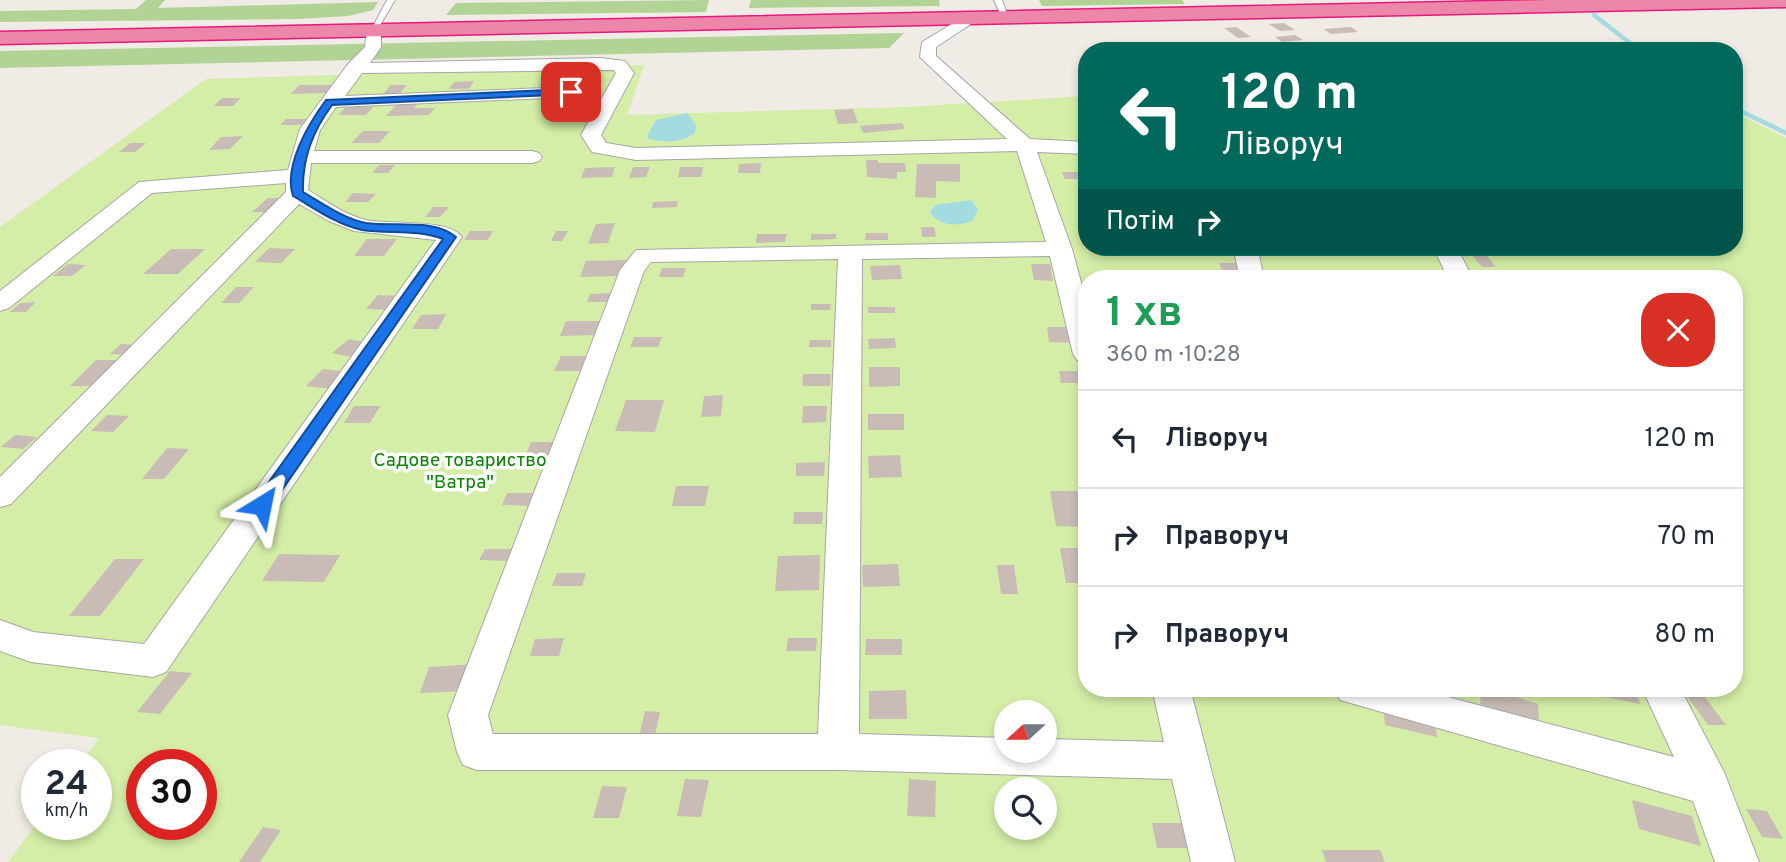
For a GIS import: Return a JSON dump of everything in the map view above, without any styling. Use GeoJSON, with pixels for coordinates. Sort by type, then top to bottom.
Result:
{"type":"FeatureCollection","features":[{"type":"Feature","properties":{"kind":"highway"},"geometry":{"type":"LineString","coordinates":[[0,38],[968,19],[1002,9],[1786,1]]}},
{"type":"Feature","properties":{"kind":"street"},"geometry":{"type":"LineString","coordinates":[[968,19],[928,45],[928,57],[1025,145],[1060,249],[1078,319]]}},
{"type":"Feature","properties":{"kind":"street"},"geometry":{"type":"LineString","coordinates":[[0,496],[299,176],[310,129],[354,68],[373,47],[373,30]]}},
{"type":"Feature","properties":{"kind":"street"},"geometry":{"type":"LineString","coordinates":[[354,68],[600,63],[619,65],[625,73],[591,135],[599,148],[636,153],[1025,145],[1078,148]]}},
{"type":"Feature","properties":{"kind":"street"},"geometry":{"type":"LineString","coordinates":[[329,102],[571,92]]}},
{"type":"Feature","properties":{"kind":"street"},"geometry":{"type":"LineString","coordinates":[[0,303],[148,187],[532,158]]}},
{"type":"Feature","properties":{"kind":"street"},"geometry":{"type":"LineString","coordinates":[[0,635],[31,647],[153,661],[450,237],[432,230],[362,226],[336,216],[299,176]]}},
{"type":"Feature","properties":{"kind":"street"},"geometry":{"type":"LineString","coordinates":[[1060,249],[644,255],[632,270],[468,715],[477,752],[838,752],[1190,761]]}},
{"type":"Feature","properties":{"kind":"street"},"geometry":{"type":"LineString","coordinates":[[838,752],[850,253]]}},
{"type":"Feature","properties":{"kind":"street"},"geometry":{"type":"LineString","coordinates":[[1173,697],[1213,862]]}},
{"type":"Feature","properties":{"kind":"street"},"geometry":{"type":"LineString","coordinates":[[1387,697],[1709,786]]}},
{"type":"Feature","properties":{"kind":"street"},"geometry":{"type":"LineString","coordinates":[[1665,697],[1709,786],[1737,862]]}},
{"type":"Feature","properties":{"kind":"lane"},"geometry":{"type":"LineString","coordinates":[[373,30],[391,0]]}},
{"type":"Feature","properties":{"kind":"green space"},"geometry":{"type":"Polygon","coordinates":[[[146,0],[165,0],[158,8],[378,2],[373,10],[348,16],[297,19],[0,22],[0,11],[136,9],[146,0]]]}},
{"type":"Feature","properties":{"kind":"green space"},"geometry":{"type":"Polygon","coordinates":[[[709,0],[706,12],[446,15],[456,3],[709,0]]]}},
{"type":"Feature","properties":{"kind":"green space"},"geometry":{"type":"Polygon","coordinates":[[[751,0],[939,0],[940,6],[749,8],[751,0]]]}},
{"type":"Feature","properties":{"kind":"green space"},"geometry":{"type":"Polygon","coordinates":[[[1039,0],[1182,0],[1185,4],[1042,6],[1039,0]]]}},
{"type":"Feature","properties":{"kind":"green space"},"geometry":{"type":"Polygon","coordinates":[[[904,33],[889,48],[0,68],[0,51],[904,33]]]}},
{"type":"Feature","properties":{"kind":"green space","name":"Садове товариство \"Ватра\""},"geometry":{"type":"Polygon","coordinates":[[[644,65],[627,115],[904,107],[1078,97],[1078,256],[1743,256],[1743,116],[1786,138],[1786,862],[8,862],[24,840],[112,840],[112,749],[91,749],[99,738],[0,725],[0,227],[206,79],[644,65]]]}},
{"type":"Feature","properties":{"kind":"water"},"geometry":{"type":"Polygon","coordinates":[[[687,113],[696,125],[695,133],[679,140],[668,141],[649,139],[647,136],[656,120],[687,113]]]}},
{"type":"Feature","properties":{"kind":"water"},"geometry":{"type":"Polygon","coordinates":[[[971,200],[978,210],[972,221],[950,224],[939,221],[930,213],[935,205],[971,200]]]}},
{"type":"Feature","properties":{"kind":"building"},"geometry":{"type":"Polygon","coordinates":[[[1284,23],[1295,30],[1280,31],[1269,24],[1284,23]]]}},
{"type":"Feature","properties":{"kind":"building"},"geometry":{"type":"Polygon","coordinates":[[[1236,27],[1251,37],[1238,38],[1224,28],[1236,27]]]}},
{"type":"Feature","properties":{"kind":"building"},"geometry":{"type":"Polygon","coordinates":[[[1351,27],[1358,32],[1331,34],[1324,29],[1351,27]]]}},
{"type":"Feature","properties":{"kind":"building"},"geometry":{"type":"Polygon","coordinates":[[[1295,35],[1303,40],[1282,42],[1275,37],[1295,35]]]}},
{"type":"Feature","properties":{"kind":"building"},"geometry":{"type":"Polygon","coordinates":[[[558,77],[554,86],[539,86],[543,78],[558,77]]]}},
{"type":"Feature","properties":{"kind":"building"},"geometry":{"type":"Polygon","coordinates":[[[474,81],[469,89],[449,89],[454,82],[474,81]]]}},
{"type":"Feature","properties":{"kind":"building"},"geometry":{"type":"Polygon","coordinates":[[[299,85],[335,85],[328,93],[291,94],[299,85]]]}},
{"type":"Feature","properties":{"kind":"building"},"geometry":{"type":"Polygon","coordinates":[[[391,85],[407,85],[399,94],[383,94],[391,85]]]}},
{"type":"Feature","properties":{"kind":"building"},"geometry":{"type":"Polygon","coordinates":[[[222,98],[241,98],[233,106],[214,106],[222,98]]]}},
{"type":"Feature","properties":{"kind":"building"},"geometry":{"type":"Polygon","coordinates":[[[417,104],[414,108],[435,108],[429,115],[386,116],[396,105],[417,104]]]}},
{"type":"Feature","properties":{"kind":"building"},"geometry":{"type":"Polygon","coordinates":[[[346,107],[373,107],[366,115],[338,115],[346,107]]]}},
{"type":"Feature","properties":{"kind":"building"},"geometry":{"type":"Polygon","coordinates":[[[853,109],[858,123],[838,124],[834,110],[853,109]]]}},
{"type":"Feature","properties":{"kind":"building"},"geometry":{"type":"Polygon","coordinates":[[[286,119],[307,119],[301,125],[280,125],[286,119]]]}},
{"type":"Feature","properties":{"kind":"building"},"geometry":{"type":"Polygon","coordinates":[[[902,123],[905,129],[863,133],[860,126],[902,123]]]}},
{"type":"Feature","properties":{"kind":"building"},"geometry":{"type":"Polygon","coordinates":[[[363,131],[390,131],[379,143],[351,143],[363,131]]]}},
{"type":"Feature","properties":{"kind":"building"},"geometry":{"type":"Polygon","coordinates":[[[243,136],[230,149],[209,150],[221,137],[243,136]]]}},
{"type":"Feature","properties":{"kind":"building"},"geometry":{"type":"Polygon","coordinates":[[[130,143],[146,143],[135,152],[119,152],[130,143]]]}},
{"type":"Feature","properties":{"kind":"building"},"geometry":{"type":"Polygon","coordinates":[[[866,160],[905,163],[906,172],[897,172],[897,179],[867,177],[866,160]]]}},
{"type":"Feature","properties":{"kind":"building"},"geometry":{"type":"Polygon","coordinates":[[[761,163],[760,173],[738,173],[739,164],[761,163]]]}},
{"type":"Feature","properties":{"kind":"building"},"geometry":{"type":"Polygon","coordinates":[[[917,164],[960,164],[960,182],[936,181],[936,198],[915,197],[917,164]]]}},
{"type":"Feature","properties":{"kind":"building"},"geometry":{"type":"Polygon","coordinates":[[[379,165],[395,165],[388,173],[372,173],[379,165]]]}},
{"type":"Feature","properties":{"kind":"building"},"geometry":{"type":"Polygon","coordinates":[[[615,167],[612,177],[581,178],[585,168],[615,167]]]}},
{"type":"Feature","properties":{"kind":"building"},"geometry":{"type":"Polygon","coordinates":[[[633,167],[650,167],[646,177],[629,178],[633,167]]]}},
{"type":"Feature","properties":{"kind":"building"},"geometry":{"type":"Polygon","coordinates":[[[680,167],[703,167],[701,177],[678,177],[680,167]]]}},
{"type":"Feature","properties":{"kind":"building"},"geometry":{"type":"Polygon","coordinates":[[[1062,172],[1078,172],[1078,179],[1065,179],[1062,172]]]}},
{"type":"Feature","properties":{"kind":"building"},"geometry":{"type":"Polygon","coordinates":[[[353,193],[376,194],[368,202],[345,202],[353,193]]]}},
{"type":"Feature","properties":{"kind":"building"},"geometry":{"type":"Polygon","coordinates":[[[268,198],[289,198],[274,213],[252,212],[268,198]]]}},
{"type":"Feature","properties":{"kind":"building"},"geometry":{"type":"Polygon","coordinates":[[[678,201],[677,207],[652,208],[653,202],[678,201]]]}},
{"type":"Feature","properties":{"kind":"building"},"geometry":{"type":"Polygon","coordinates":[[[433,207],[449,207],[440,217],[425,217],[433,207]]]}},
{"type":"Feature","properties":{"kind":"building"},"geometry":{"type":"Polygon","coordinates":[[[615,223],[608,243],[588,244],[596,224],[615,223]]]}},
{"type":"Feature","properties":{"kind":"building"},"geometry":{"type":"Polygon","coordinates":[[[921,227],[934,227],[936,237],[922,237],[921,227]]]}},
{"type":"Feature","properties":{"kind":"building"},"geometry":{"type":"Polygon","coordinates":[[[470,231],[493,231],[488,240],[464,240],[470,231]]]}},
{"type":"Feature","properties":{"kind":"building"},"geometry":{"type":"Polygon","coordinates":[[[556,231],[568,231],[562,241],[551,241],[556,231]]]}},
{"type":"Feature","properties":{"kind":"building"},"geometry":{"type":"Polygon","coordinates":[[[866,233],[888,233],[888,240],[865,240],[866,233]]]}},
{"type":"Feature","properties":{"kind":"building"},"geometry":{"type":"Polygon","coordinates":[[[757,234],[787,234],[785,242],[756,243],[757,234]]]}},
{"type":"Feature","properties":{"kind":"building"},"geometry":{"type":"Polygon","coordinates":[[[811,234],[836,234],[836,239],[811,240],[811,234]]]}},
{"type":"Feature","properties":{"kind":"building"},"geometry":{"type":"Polygon","coordinates":[[[367,239],[397,239],[384,256],[354,256],[367,239]]]}},
{"type":"Feature","properties":{"kind":"building"},"geometry":{"type":"Polygon","coordinates":[[[269,248],[295,249],[281,263],[255,262],[269,248]]]}},
{"type":"Feature","properties":{"kind":"building"},"geometry":{"type":"Polygon","coordinates":[[[171,249],[205,249],[178,274],[143,274],[171,249]]]}},
{"type":"Feature","properties":{"kind":"building"},"geometry":{"type":"Polygon","coordinates":[[[1473,256],[1487,256],[1496,267],[1482,267],[1473,256]]]}},
{"type":"Feature","properties":{"kind":"building"},"geometry":{"type":"Polygon","coordinates":[[[626,260],[621,276],[580,277],[586,261],[626,260]]]}},
{"type":"Feature","properties":{"kind":"building"},"geometry":{"type":"Polygon","coordinates":[[[1219,263],[1240,263],[1243,270],[1222,270],[1219,263]]]}},
{"type":"Feature","properties":{"kind":"building"},"geometry":{"type":"Polygon","coordinates":[[[68,264],[86,265],[72,276],[53,276],[68,264]]]}},
{"type":"Feature","properties":{"kind":"building"},"geometry":{"type":"Polygon","coordinates":[[[1031,264],[1050,264],[1053,281],[1034,280],[1031,264]]]}},
{"type":"Feature","properties":{"kind":"building"},"geometry":{"type":"Polygon","coordinates":[[[900,265],[902,279],[872,280],[870,266],[900,265]]]}},
{"type":"Feature","properties":{"kind":"building"},"geometry":{"type":"Polygon","coordinates":[[[662,268],[686,268],[683,277],[659,277],[662,268]]]}},
{"type":"Feature","properties":{"kind":"building"},"geometry":{"type":"Polygon","coordinates":[[[236,287],[254,287],[239,303],[221,303],[236,287]]]}},
{"type":"Feature","properties":{"kind":"building"},"geometry":{"type":"Polygon","coordinates":[[[615,293],[612,302],[587,302],[590,294],[615,293]]]}},
{"type":"Feature","properties":{"kind":"building"},"geometry":{"type":"Polygon","coordinates":[[[378,295],[401,296],[390,310],[366,309],[378,295]]]}},
{"type":"Feature","properties":{"kind":"building"},"geometry":{"type":"Polygon","coordinates":[[[36,302],[26,312],[10,312],[20,303],[36,302]]]}},
{"type":"Feature","properties":{"kind":"building"},"geometry":{"type":"Polygon","coordinates":[[[811,304],[831,304],[830,310],[811,310],[811,304]]]}},
{"type":"Feature","properties":{"kind":"building"},"geometry":{"type":"Polygon","coordinates":[[[868,307],[895,307],[895,313],[868,313],[868,307]]]}},
{"type":"Feature","properties":{"kind":"building"},"geometry":{"type":"Polygon","coordinates":[[[446,314],[438,329],[412,329],[421,315],[446,314]]]}},
{"type":"Feature","properties":{"kind":"building"},"geometry":{"type":"Polygon","coordinates":[[[566,321],[604,321],[599,335],[560,336],[566,321]]]}},
{"type":"Feature","properties":{"kind":"building"},"geometry":{"type":"Polygon","coordinates":[[[1047,327],[1076,327],[1078,343],[1049,342],[1047,327]]]}},
{"type":"Feature","properties":{"kind":"building"},"geometry":{"type":"Polygon","coordinates":[[[634,337],[662,337],[658,347],[630,347],[634,337]]]}},
{"type":"Feature","properties":{"kind":"building"},"geometry":{"type":"Polygon","coordinates":[[[895,338],[896,348],[869,349],[868,339],[895,338]]]}},
{"type":"Feature","properties":{"kind":"building"},"geometry":{"type":"Polygon","coordinates":[[[349,339],[373,344],[357,358],[332,353],[349,339]]]}},
{"type":"Feature","properties":{"kind":"building"},"geometry":{"type":"Polygon","coordinates":[[[810,340],[831,340],[831,347],[809,347],[810,340]]]}},
{"type":"Feature","properties":{"kind":"building"},"geometry":{"type":"Polygon","coordinates":[[[121,344],[144,345],[134,355],[110,354],[121,344]]]}},
{"type":"Feature","properties":{"kind":"building"},"geometry":{"type":"Polygon","coordinates":[[[561,356],[596,356],[590,371],[554,371],[561,356]]]}},
{"type":"Feature","properties":{"kind":"building"},"geometry":{"type":"Polygon","coordinates":[[[96,360],[124,360],[100,386],[70,386],[96,360]]]}},
{"type":"Feature","properties":{"kind":"building"},"geometry":{"type":"Polygon","coordinates":[[[869,367],[900,367],[900,386],[869,387],[869,367]]]}},
{"type":"Feature","properties":{"kind":"building"},"geometry":{"type":"Polygon","coordinates":[[[323,369],[349,372],[333,389],[306,386],[323,369]]]}},
{"type":"Feature","properties":{"kind":"building"},"geometry":{"type":"Polygon","coordinates":[[[1059,371],[1078,371],[1078,383],[1061,383],[1059,371]]]}},
{"type":"Feature","properties":{"kind":"building"},"geometry":{"type":"Polygon","coordinates":[[[803,374],[831,374],[830,386],[802,386],[803,374]]]}},
{"type":"Feature","properties":{"kind":"building"},"geometry":{"type":"Polygon","coordinates":[[[723,395],[721,416],[701,417],[704,396],[723,395]]]}},
{"type":"Feature","properties":{"kind":"building"},"geometry":{"type":"Polygon","coordinates":[[[626,400],[664,400],[655,432],[615,431],[626,400]]]}},
{"type":"Feature","properties":{"kind":"building"},"geometry":{"type":"Polygon","coordinates":[[[354,406],[380,406],[370,423],[344,423],[354,406]]]}},
{"type":"Feature","properties":{"kind":"building"},"geometry":{"type":"Polygon","coordinates":[[[803,406],[827,406],[826,422],[802,423],[803,406]]]}},
{"type":"Feature","properties":{"kind":"building"},"geometry":{"type":"Polygon","coordinates":[[[868,414],[904,414],[904,430],[868,430],[868,414]]]}},
{"type":"Feature","properties":{"kind":"building"},"geometry":{"type":"Polygon","coordinates":[[[107,415],[129,416],[113,432],[91,431],[107,415]]]}},
{"type":"Feature","properties":{"kind":"building"},"geometry":{"type":"Polygon","coordinates":[[[15,435],[37,437],[23,449],[1,447],[15,435]]]}},
{"type":"Feature","properties":{"kind":"building"},"geometry":{"type":"Polygon","coordinates":[[[531,442],[561,442],[555,457],[525,456],[531,442]]]}},
{"type":"Feature","properties":{"kind":"building"},"geometry":{"type":"Polygon","coordinates":[[[167,448],[189,449],[164,479],[142,479],[167,448]]]}},
{"type":"Feature","properties":{"kind":"building"},"geometry":{"type":"Polygon","coordinates":[[[900,455],[902,477],[869,478],[868,456],[900,455]]]}},
{"type":"Feature","properties":{"kind":"building"},"geometry":{"type":"Polygon","coordinates":[[[825,462],[824,476],[796,476],[796,463],[825,462]]]}},
{"type":"Feature","properties":{"kind":"building"},"geometry":{"type":"Polygon","coordinates":[[[676,486],[709,486],[705,506],[672,506],[676,486]]]}},
{"type":"Feature","properties":{"kind":"building"},"geometry":{"type":"Polygon","coordinates":[[[1050,491],[1078,491],[1078,527],[1056,526],[1050,491]]]}},
{"type":"Feature","properties":{"kind":"building"},"geometry":{"type":"Polygon","coordinates":[[[507,493],[537,493],[532,506],[502,505],[507,493]]]}},
{"type":"Feature","properties":{"kind":"building"},"geometry":{"type":"Polygon","coordinates":[[[794,512],[823,512],[822,524],[793,524],[794,512]]]}},
{"type":"Feature","properties":{"kind":"building"},"geometry":{"type":"Polygon","coordinates":[[[1060,548],[1078,548],[1078,583],[1066,583],[1060,548]]]}},
{"type":"Feature","properties":{"kind":"building"},"geometry":{"type":"Polygon","coordinates":[[[485,549],[516,549],[511,561],[479,560],[485,549]]]}},
{"type":"Feature","properties":{"kind":"building"},"geometry":{"type":"Polygon","coordinates":[[[279,554],[340,555],[324,582],[262,581],[279,554]]]}},
{"type":"Feature","properties":{"kind":"building"},"geometry":{"type":"Polygon","coordinates":[[[820,555],[819,590],[775,591],[778,556],[820,555]]]}},
{"type":"Feature","properties":{"kind":"building"},"geometry":{"type":"Polygon","coordinates":[[[115,559],[144,559],[100,616],[69,616],[115,559]]]}},
{"type":"Feature","properties":{"kind":"building"},"geometry":{"type":"Polygon","coordinates":[[[898,564],[900,586],[863,587],[862,565],[898,564]]]}},
{"type":"Feature","properties":{"kind":"building"},"geometry":{"type":"Polygon","coordinates":[[[997,565],[1014,565],[1018,594],[1001,594],[997,565]]]}},
{"type":"Feature","properties":{"kind":"building"},"geometry":{"type":"Polygon","coordinates":[[[557,573],[586,573],[582,586],[552,586],[557,573]]]}},
{"type":"Feature","properties":{"kind":"building"},"geometry":{"type":"Polygon","coordinates":[[[564,638],[559,656],[530,656],[535,639],[564,638]]]}},
{"type":"Feature","properties":{"kind":"building"},"geometry":{"type":"Polygon","coordinates":[[[788,638],[817,638],[816,651],[786,651],[788,638]]]}},
{"type":"Feature","properties":{"kind":"building"},"geometry":{"type":"Polygon","coordinates":[[[866,639],[902,639],[902,655],[865,655],[866,639]]]}},
{"type":"Feature","properties":{"kind":"building"},"geometry":{"type":"Polygon","coordinates":[[[477,664],[469,691],[420,693],[429,667],[477,664]]]}},
{"type":"Feature","properties":{"kind":"building"},"geometry":{"type":"Polygon","coordinates":[[[170,671],[192,673],[160,714],[137,712],[170,671]]]}},
{"type":"Feature","properties":{"kind":"building"},"geometry":{"type":"Polygon","coordinates":[[[906,690],[907,719],[869,719],[869,691],[906,690]]]}},
{"type":"Feature","properties":{"kind":"building"},"geometry":{"type":"Polygon","coordinates":[[[1480,697],[1517,697],[1538,704],[1539,724],[1480,704],[1480,697]]]}},
{"type":"Feature","properties":{"kind":"building"},"geometry":{"type":"Polygon","coordinates":[[[1606,697],[1637,697],[1640,704],[1606,697]]]}},
{"type":"Feature","properties":{"kind":"building"},"geometry":{"type":"Polygon","coordinates":[[[1688,697],[1705,697],[1726,725],[1708,725],[1688,697]]]}},
{"type":"Feature","properties":{"kind":"building"},"geometry":{"type":"Polygon","coordinates":[[[1383,703],[1434,715],[1437,737],[1385,725],[1383,703]]]}},
{"type":"Feature","properties":{"kind":"building"},"geometry":{"type":"Polygon","coordinates":[[[645,711],[660,712],[655,736],[639,736],[645,711]]]}},
{"type":"Feature","properties":{"kind":"building"},"geometry":{"type":"Polygon","coordinates":[[[685,779],[709,780],[701,817],[677,816],[685,779]]]}},
{"type":"Feature","properties":{"kind":"building"},"geometry":{"type":"Polygon","coordinates":[[[909,779],[936,781],[935,817],[907,816],[909,779]]]}},
{"type":"Feature","properties":{"kind":"building"},"geometry":{"type":"Polygon","coordinates":[[[602,786],[627,787],[619,818],[593,818],[602,786]]]}},
{"type":"Feature","properties":{"kind":"building"},"geometry":{"type":"Polygon","coordinates":[[[1632,800],[1692,816],[1701,846],[1639,829],[1632,800]]]}},
{"type":"Feature","properties":{"kind":"building"},"geometry":{"type":"Polygon","coordinates":[[[1746,809],[1767,811],[1783,839],[1762,837],[1746,809]]]}},
{"type":"Feature","properties":{"kind":"building"},"geometry":{"type":"Polygon","coordinates":[[[1152,823],[1195,823],[1201,848],[1157,848],[1152,823]]]}},
{"type":"Feature","properties":{"kind":"building"},"geometry":{"type":"Polygon","coordinates":[[[263,827],[281,830],[260,862],[239,862],[263,827]]]}},
{"type":"Feature","properties":{"kind":"building"},"geometry":{"type":"Polygon","coordinates":[[[1322,850],[1380,850],[1385,862],[1326,862],[1322,850]]]}},
{"type":"Feature","properties":{"kind":"waterway"},"geometry":{"type":"LineString","coordinates":[[1594,15],[1628,42]]}},
{"type":"Feature","properties":{"kind":"waterway"},"geometry":{"type":"LineString","coordinates":[[1743,112],[1786,133]]}},
{"type":"Feature","properties":{"kind":"route"},"geometry":{"type":"LineString","coordinates":[[262,505],[450,237],[432,230],[362,226],[336,216],[297,193],[297,176],[310,129],[329,102],[571,92]]}}]}
